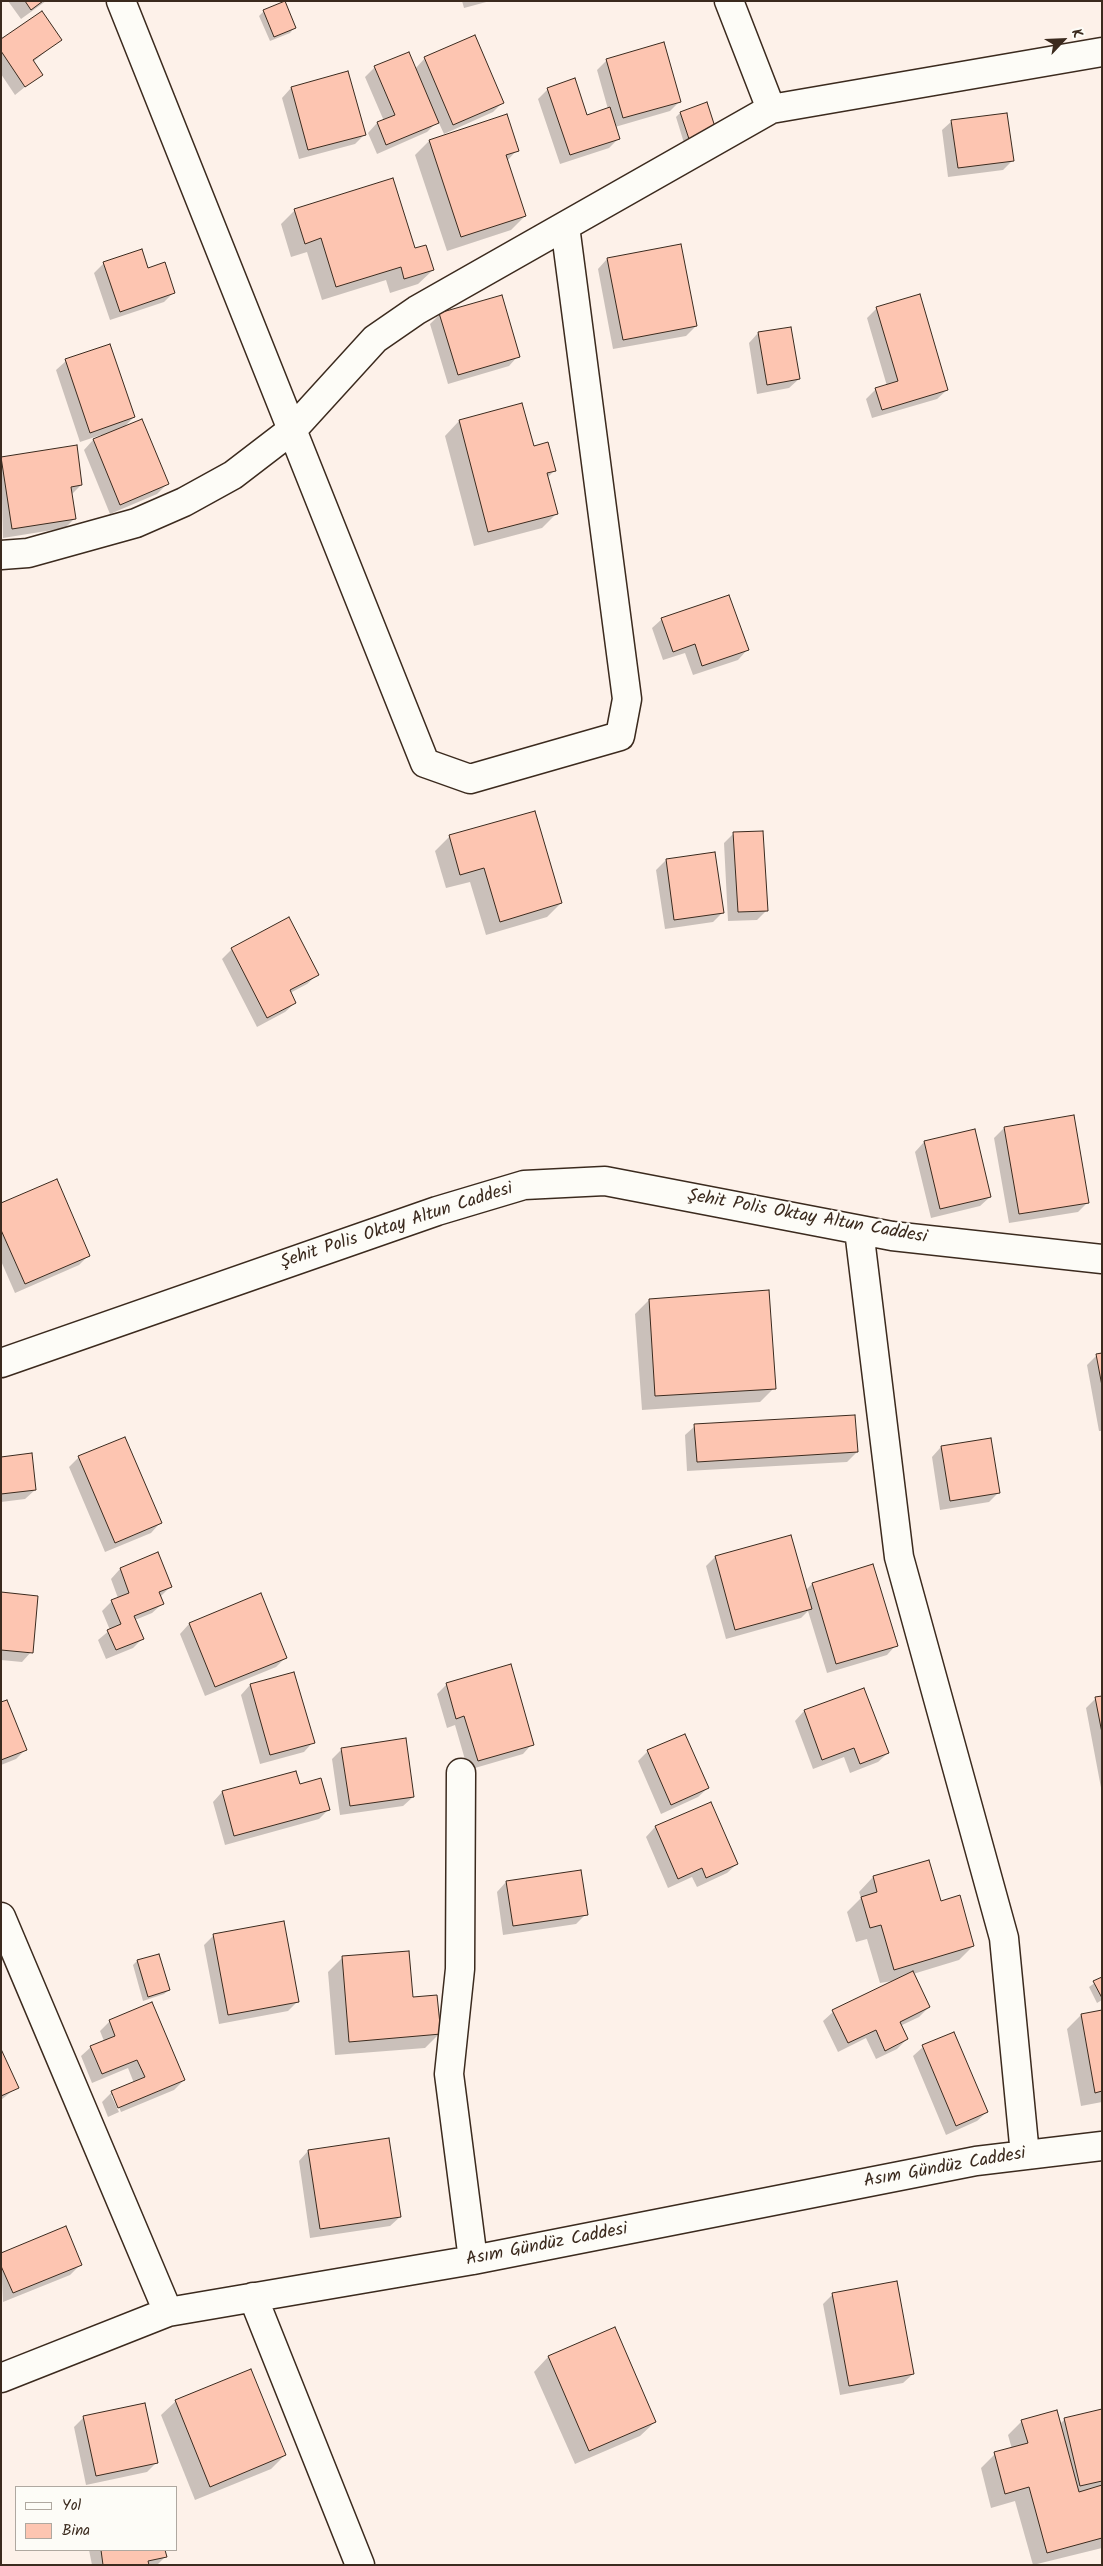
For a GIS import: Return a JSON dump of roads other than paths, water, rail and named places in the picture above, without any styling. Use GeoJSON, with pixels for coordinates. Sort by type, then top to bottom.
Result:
{"type":"FeatureCollection","features":[{"type":"Feature","properties":{"kind":"street"},"geometry":{"type":"LineString","coordinates":[[121,1],[425,763],[470,779],[620,736],[627,699],[565,226]]}},
{"type":"Feature","properties":{"kind":"street"},"geometry":{"type":"LineString","coordinates":[[729,1],[771,109]]}},
{"type":"Feature","properties":{"kind":"street"},"geometry":{"type":"LineString","coordinates":[[1,555],[28,554],[136,523],[168,509],[233,475],[293,429],[375,339],[417,310],[771,109],[1102,52]]}},
{"type":"Feature","properties":{"kind":"street","name":"Şehit Polis Oktay Altun Caddesi"},"geometry":{"type":"LineString","coordinates":[[1,1363],[437,1211],[524,1186],[605,1181],[892,1236],[1102,1259]]}},
{"type":"Feature","properties":{"kind":"street"},"geometry":{"type":"LineString","coordinates":[[859,1230],[899,1557],[1004,1938],[1025,2155]]}},
{"type":"Feature","properties":{"kind":"street"},"geometry":{"type":"LineString","coordinates":[[461,1773],[460,1969],[449,2074],[473,2260]]}},
{"type":"Feature","properties":{"kind":"street"},"geometry":{"type":"LineString","coordinates":[[1,1917],[168,2312]]}},
{"type":"Feature","properties":{"kind":"street","name":"Asım Gündüz Caddesi"},"geometry":{"type":"LineString","coordinates":[[1,2378],[168,2312],[473,2260],[976,2161],[1102,2146]]}},
{"type":"Feature","properties":{"kind":"street"},"geometry":{"type":"LineString","coordinates":[[253,2298],[360,2565]]}}]}
